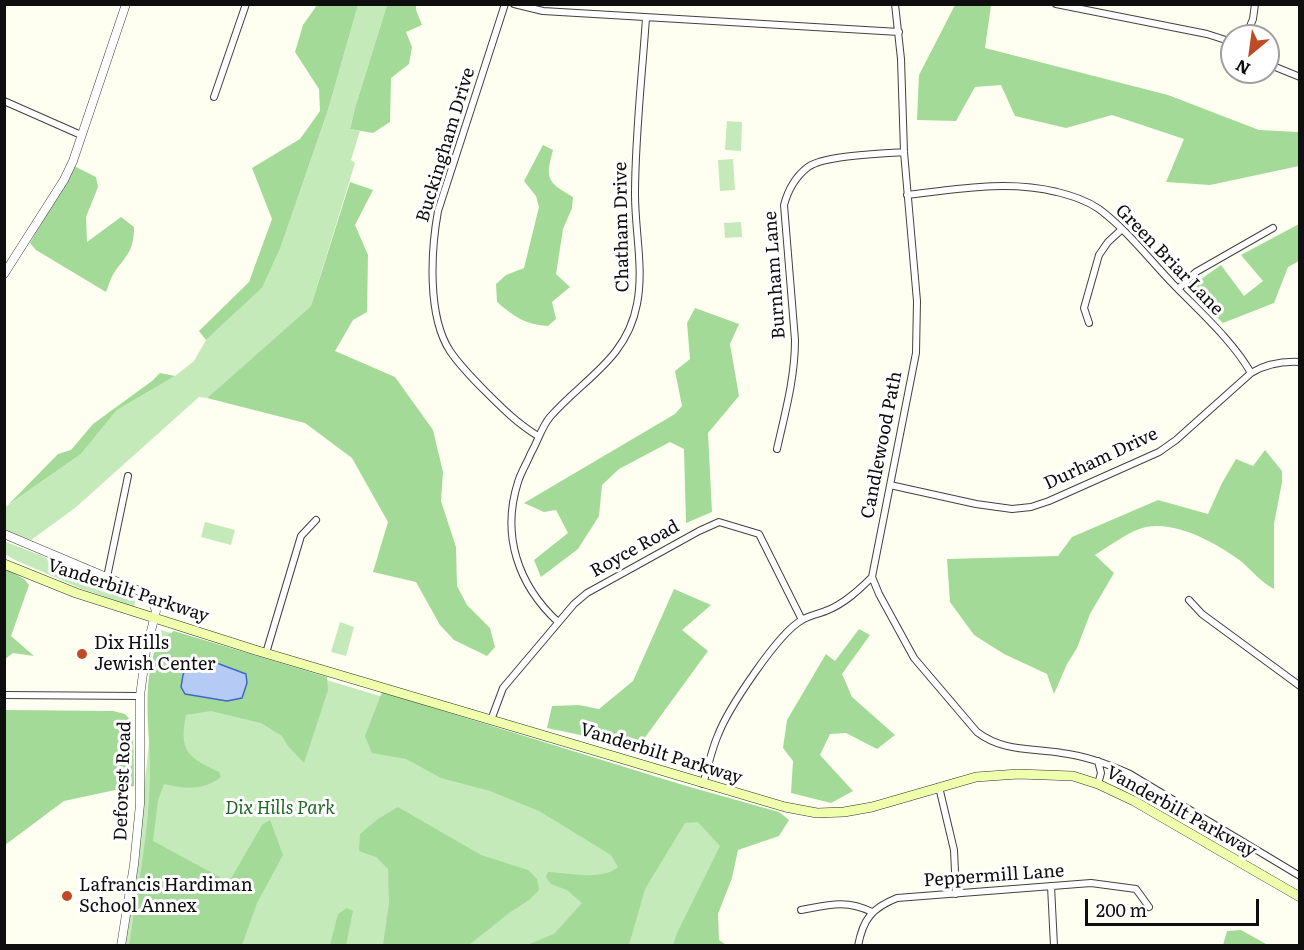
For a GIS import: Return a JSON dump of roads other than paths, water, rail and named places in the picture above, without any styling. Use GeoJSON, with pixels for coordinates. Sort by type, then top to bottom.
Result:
{"type":"FeatureCollection","features":[{"type":"Feature","properties":{"kind":"main road","name":"Vanderbilt Parkway"},"geometry":{"type":"LineString","coordinates":[[4,564],[76,593],[266,653],[785,807],[817,813],[844,812],[872,807],[976,777],[1018,774],[1072,776],[1098,784],[1134,801],[1299,897]]}},
{"type":"Feature","properties":{"kind":"street"},"geometry":{"type":"LineString","coordinates":[[4,274],[64,180],[126,4]]}},
{"type":"Feature","properties":{"kind":"street"},"geometry":{"type":"LineString","coordinates":[[214,97],[246,4]]}},
{"type":"Feature","properties":{"kind":"street","name":"Buckingham Drive"},"geometry":{"type":"LineString","coordinates":[[506,4],[438,211],[433,246],[435,300],[439,327],[449,350],[500,406],[521,426],[538,436]]}},
{"type":"Feature","properties":{"kind":"street"},"geometry":{"type":"LineString","coordinates":[[514,4],[543,11],[898,32]]}},
{"type":"Feature","properties":{"kind":"street","name":"Candlewood Path"},"geometry":{"type":"LineString","coordinates":[[872,577],[916,352],[917,301],[907,195],[895,4]]}},
{"type":"Feature","properties":{"kind":"street"},"geometry":{"type":"LineString","coordinates":[[1056,4],[1220,38]]}},
{"type":"Feature","properties":{"kind":"street"},"geometry":{"type":"LineString","coordinates":[[1251,24],[1255,4]]}},
{"type":"Feature","properties":{"kind":"street","name":"Chatham Drive"},"geometry":{"type":"LineString","coordinates":[[558,622],[538,602],[523,577],[515,555],[511,514],[518,479],[538,436],[549,418],[617,352],[632,325],[638,303],[640,278],[635,173],[646,18]]}},
{"type":"Feature","properties":{"kind":"street"},"geometry":{"type":"LineString","coordinates":[[1280,69],[1299,77]]}},
{"type":"Feature","properties":{"kind":"street"},"geometry":{"type":"LineString","coordinates":[[4,102],[81,135]]}},
{"type":"Feature","properties":{"kind":"street","name":"Burnham Lane"},"geometry":{"type":"LineString","coordinates":[[777,449],[793,382],[795,361],[795,330],[784,205],[789,190],[810,165],[831,159],[904,152]]}},
{"type":"Feature","properties":{"kind":"street","name":"Green Briar Lane"},"geometry":{"type":"LineString","coordinates":[[907,195],[990,185],[1034,187],[1078,198],[1098,208],[1235,350],[1251,373]]}},
{"type":"Feature","properties":{"kind":"street"},"geometry":{"type":"LineString","coordinates":[[1178,289],[1196,272],[1274,228]]}},
{"type":"Feature","properties":{"kind":"street"},"geometry":{"type":"LineString","coordinates":[[1089,323],[1084,308],[1099,255],[1108,242],[1121,230]]}},
{"type":"Feature","properties":{"kind":"street","name":"Durham Drive"},"geometry":{"type":"LineString","coordinates":[[890,485],[976,504],[1012,509],[1031,507],[1159,452],[1260,367],[1299,362]]}},
{"type":"Feature","properties":{"kind":"street"},"geometry":{"type":"LineString","coordinates":[[107,577],[128,476]]}},
{"type":"Feature","properties":{"kind":"street"},"geometry":{"type":"LineString","coordinates":[[266,653],[301,536],[316,520]]}},
{"type":"Feature","properties":{"kind":"street","name":"Royce Road"},"geometry":{"type":"LineString","coordinates":[[491,720],[503,688],[558,622],[587,593],[718,522],[759,534],[802,620]]}},
{"type":"Feature","properties":{"kind":"street"},"geometry":{"type":"LineString","coordinates":[[4,534],[144,593],[153,602],[156,611],[154,618]]}},
{"type":"Feature","properties":{"kind":"street"},"geometry":{"type":"LineString","coordinates":[[703,784],[718,734],[773,648],[802,620],[844,602],[872,577],[914,658],[977,732],[988,740],[1013,749],[1051,751],[1098,761],[1130,774],[1299,876]]}},
{"type":"Feature","properties":{"kind":"street"},"geometry":{"type":"LineString","coordinates":[[1189,600],[1202,614],[1299,686]]}},
{"type":"Feature","properties":{"kind":"street","name":"Deforest Road"},"geometry":{"type":"LineString","coordinates":[[121,945],[134,865],[138,822],[140,696],[146,651],[154,618]]}},
{"type":"Feature","properties":{"kind":"street"},"geometry":{"type":"LineString","coordinates":[[4,695],[140,696]]}},
{"type":"Feature","properties":{"kind":"street"},"geometry":{"type":"LineString","coordinates":[[1098,761],[1101,773],[1098,784]]}},
{"type":"Feature","properties":{"kind":"street"},"geometry":{"type":"LineString","coordinates":[[939,787],[954,850],[956,894]]}},
{"type":"Feature","properties":{"kind":"street","name":"Peppermill Lane"},"geometry":{"type":"LineString","coordinates":[[872,912],[897,898],[1091,883],[1136,889],[1149,907]]}},
{"type":"Feature","properties":{"kind":"street"},"geometry":{"type":"LineString","coordinates":[[1051,886],[1054,945]]}},
{"type":"Feature","properties":{"kind":"street"},"geometry":{"type":"LineString","coordinates":[[801,910],[840,903],[858,904],[872,912],[861,931],[858,945]]}},
{"type":"Feature","properties":{"kind":"water"},"geometry":{"type":"Polygon","coordinates":[[[190,658],[206,659],[246,674],[247,683],[242,698],[227,701],[185,694],[181,687],[190,658]]]}},
{"type":"Feature","properties":{"kind":"place","name":"Dix Hills Jewish Center"},"geometry":{"type":"Point","coordinates":[82,654]}},
{"type":"Feature","properties":{"kind":"place","name":"Lafrancis Hardiman School Annex"},"geometry":{"type":"Point","coordinates":[67,896]}},
{"type":"Feature","properties":{"kind":"park label","name":"Dix Hills Park"},"geometry":{"type":"Point","coordinates":[280,809]}}]}
